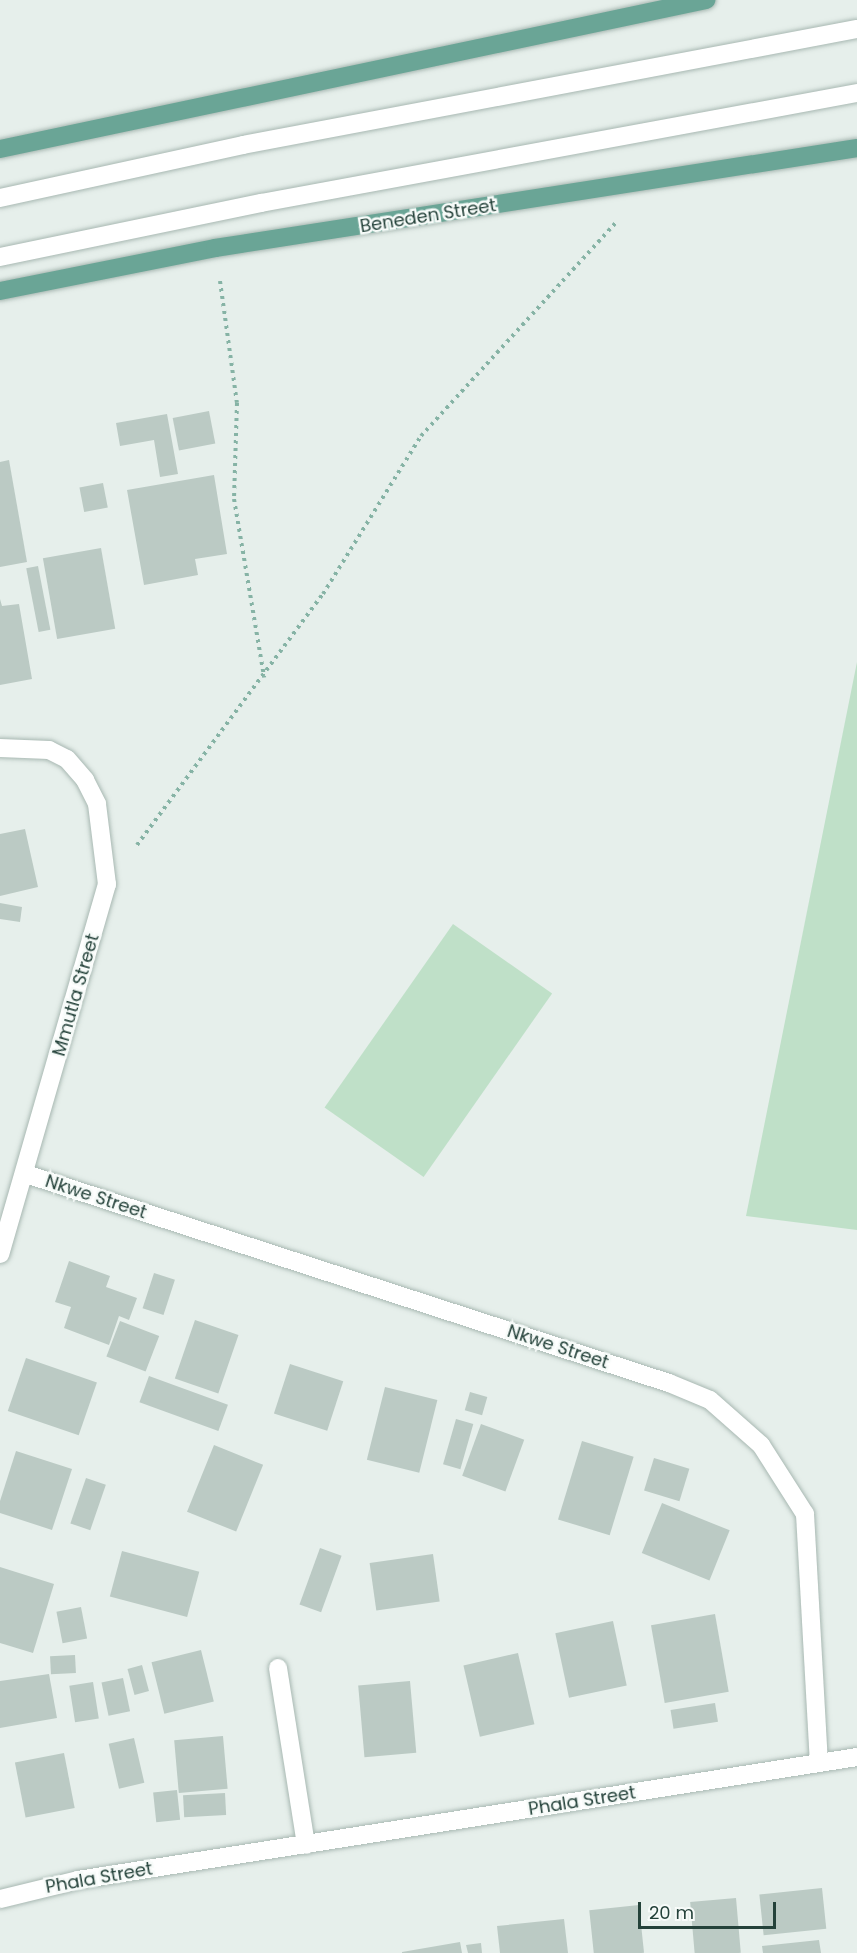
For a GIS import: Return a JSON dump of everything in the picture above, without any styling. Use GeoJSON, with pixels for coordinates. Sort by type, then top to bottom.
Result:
{"type":"FeatureCollection","features":[{"type":"Feature","properties":{"kind":"main road"},"geometry":{"type":"LineString","coordinates":[[0,149],[706,0]]}},
{"type":"Feature","properties":{"kind":"main road","name":"Beneden Street"},"geometry":{"type":"LineString","coordinates":[[0,291],[215,248],[652,182],[857,148]]}},
{"type":"Feature","properties":{"kind":"street"},"geometry":{"type":"LineString","coordinates":[[0,198],[243,145],[857,29]]}},
{"type":"Feature","properties":{"kind":"street"},"geometry":{"type":"LineString","coordinates":[[0,257],[273,200],[857,93]]}},
{"type":"Feature","properties":{"kind":"street","name":"Mmutla Street"},"geometry":{"type":"LineString","coordinates":[[0,748],[49,750],[67,759],[86,780],[97,804],[107,884],[26,1174],[0,1254]]}},
{"type":"Feature","properties":{"kind":"street","name":"Nkwe Street"},"geometry":{"type":"LineString","coordinates":[[26,1174],[658,1379],[710,1400],[761,1445],[805,1514],[819,1763]]}},
{"type":"Feature","properties":{"kind":"street"},"geometry":{"type":"LineString","coordinates":[[278,1668],[306,1845]]}},
{"type":"Feature","properties":{"kind":"street","name":"Phala Street"},"geometry":{"type":"LineString","coordinates":[[0,1899],[78,1880],[857,1757]]}},
{"type":"Feature","properties":{"kind":"path"},"geometry":{"type":"LineString","coordinates":[[107,884],[264,677],[323,594],[421,436],[652,182]]}},
{"type":"Feature","properties":{"kind":"path"},"geometry":{"type":"LineString","coordinates":[[215,248],[237,403],[234,499],[264,677]]}},
{"type":"Feature","properties":{"kind":"green space"},"geometry":{"type":"Polygon","coordinates":[[[857,662],[857,1230],[746,1216],[857,662]]]}},
{"type":"Feature","properties":{"kind":"green space"},"geometry":{"type":"Polygon","coordinates":[[[453,924],[552,993],[424,1177],[325,1107],[453,924]]]}},
{"type":"Feature","properties":{"kind":"building"},"geometry":{"type":"Polygon","coordinates":[[[209,411],[215,443],[179,450],[173,418],[209,411]]]}},
{"type":"Feature","properties":{"kind":"building"},"geometry":{"type":"Polygon","coordinates":[[[167,414],[178,474],[160,477],[154,440],[120,446],[116,423],[167,414]]]}},
{"type":"Feature","properties":{"kind":"building"},"geometry":{"type":"Polygon","coordinates":[[[9,460],[27,562],[0,567],[0,462],[9,460]]]}},
{"type":"Feature","properties":{"kind":"building"},"geometry":{"type":"Polygon","coordinates":[[[214,475],[227,554],[195,559],[198,575],[144,585],[127,490],[214,475]]]}},
{"type":"Feature","properties":{"kind":"building"},"geometry":{"type":"Polygon","coordinates":[[[103,483],[108,508],[84,512],[79,488],[103,483]]]}},
{"type":"Feature","properties":{"kind":"building"},"geometry":{"type":"Polygon","coordinates":[[[101,548],[115,629],[57,639],[43,558],[101,548]]]}},
{"type":"Feature","properties":{"kind":"building"},"geometry":{"type":"Polygon","coordinates":[[[38,566],[50,630],[39,632],[26,568],[38,566]]]}},
{"type":"Feature","properties":{"kind":"building"},"geometry":{"type":"Polygon","coordinates":[[[0,599],[2,606],[19,604],[32,679],[0,685],[0,599]]]}},
{"type":"Feature","properties":{"kind":"building"},"geometry":{"type":"Polygon","coordinates":[[[25,829],[38,887],[0,896],[0,834],[25,829]]]}},
{"type":"Feature","properties":{"kind":"building"},"geometry":{"type":"Polygon","coordinates":[[[0,903],[22,907],[20,922],[0,919],[0,903]]]}},
{"type":"Feature","properties":{"kind":"building"},"geometry":{"type":"Polygon","coordinates":[[[69,1261],[110,1276],[106,1287],[137,1298],[129,1320],[119,1316],[109,1345],[64,1328],[71,1307],[55,1302],[69,1261]]]}},
{"type":"Feature","properties":{"kind":"building"},"geometry":{"type":"Polygon","coordinates":[[[154,1273],[175,1280],[163,1315],[143,1308],[154,1273]]]}},
{"type":"Feature","properties":{"kind":"building"},"geometry":{"type":"Polygon","coordinates":[[[195,1320],[238,1335],[218,1394],[175,1379],[195,1320]]]}},
{"type":"Feature","properties":{"kind":"building"},"geometry":{"type":"Polygon","coordinates":[[[120,1321],[159,1336],[146,1372],[106,1356],[120,1321]]]}},
{"type":"Feature","properties":{"kind":"building"},"geometry":{"type":"Polygon","coordinates":[[[26,1358],[97,1382],[79,1435],[8,1411],[26,1358]]]}},
{"type":"Feature","properties":{"kind":"building"},"geometry":{"type":"Polygon","coordinates":[[[290,1364],[343,1381],[327,1431],[274,1413],[290,1364]]]}},
{"type":"Feature","properties":{"kind":"building"},"geometry":{"type":"Polygon","coordinates":[[[149,1376],[228,1405],[218,1431],[139,1402],[149,1376]]]}},
{"type":"Feature","properties":{"kind":"building"},"geometry":{"type":"Polygon","coordinates":[[[385,1387],[437,1400],[419,1473],[367,1460],[385,1387]]]}},
{"type":"Feature","properties":{"kind":"building"},"geometry":{"type":"Polygon","coordinates":[[[470,1392],[487,1397],[482,1415],[465,1410],[470,1392]]]}},
{"type":"Feature","properties":{"kind":"building"},"geometry":{"type":"Polygon","coordinates":[[[456,1419],[473,1424],[460,1469],[443,1464],[456,1419]]]}},
{"type":"Feature","properties":{"kind":"building"},"geometry":{"type":"Polygon","coordinates":[[[481,1424],[524,1440],[505,1491],[462,1476],[481,1424]]]}},
{"type":"Feature","properties":{"kind":"building"},"geometry":{"type":"Polygon","coordinates":[[[582,1441],[634,1457],[610,1535],[558,1519],[582,1441]]]}},
{"type":"Feature","properties":{"kind":"building"},"geometry":{"type":"Polygon","coordinates":[[[214,1445],[263,1465],[236,1532],[187,1512],[214,1445]]]}},
{"type":"Feature","properties":{"kind":"building"},"geometry":{"type":"Polygon","coordinates":[[[16,1451],[72,1469],[52,1530],[0,1513],[0,1501],[16,1451]]]}},
{"type":"Feature","properties":{"kind":"building"},"geometry":{"type":"Polygon","coordinates":[[[654,1458],[689,1469],[679,1501],[644,1491],[654,1458]]]}},
{"type":"Feature","properties":{"kind":"building"},"geometry":{"type":"Polygon","coordinates":[[[86,1478],[106,1485],[90,1530],[70,1523],[86,1478]]]}},
{"type":"Feature","properties":{"kind":"building"},"geometry":{"type":"Polygon","coordinates":[[[662,1503],[730,1530],[709,1580],[642,1553],[662,1503]]]}},
{"type":"Feature","properties":{"kind":"building"},"geometry":{"type":"Polygon","coordinates":[[[320,1548],[342,1556],[321,1612],[299,1604],[320,1548]]]}},
{"type":"Feature","properties":{"kind":"building"},"geometry":{"type":"Polygon","coordinates":[[[122,1551],[199,1572],[187,1617],[110,1596],[122,1551]]]}},
{"type":"Feature","properties":{"kind":"building"},"geometry":{"type":"Polygon","coordinates":[[[433,1554],[440,1602],[376,1610],[370,1563],[433,1554]]]}},
{"type":"Feature","properties":{"kind":"building"},"geometry":{"type":"Polygon","coordinates":[[[0,1567],[54,1584],[33,1653],[0,1643],[0,1567]]]}},
{"type":"Feature","properties":{"kind":"building"},"geometry":{"type":"Polygon","coordinates":[[[81,1607],[87,1638],[63,1643],[56,1612],[81,1607]]]}},
{"type":"Feature","properties":{"kind":"building"},"geometry":{"type":"Polygon","coordinates":[[[715,1614],[729,1692],[665,1703],[651,1625],[715,1614]]]}},
{"type":"Feature","properties":{"kind":"building"},"geometry":{"type":"Polygon","coordinates":[[[613,1621],[627,1686],[569,1698],[555,1633],[613,1621]]]}},
{"type":"Feature","properties":{"kind":"building"},"geometry":{"type":"Polygon","coordinates":[[[201,1650],[214,1701],[164,1714],[152,1662],[201,1650]]]}},
{"type":"Feature","properties":{"kind":"building"},"geometry":{"type":"Polygon","coordinates":[[[518,1653],[534,1724],[480,1737],[463,1666],[518,1653]]]}},
{"type":"Feature","properties":{"kind":"building"},"geometry":{"type":"Polygon","coordinates":[[[75,1655],[76,1673],[51,1674],[50,1656],[75,1655]]]}},
{"type":"Feature","properties":{"kind":"building"},"geometry":{"type":"Polygon","coordinates":[[[142,1665],[149,1691],[134,1695],[128,1669],[142,1665]]]}},
{"type":"Feature","properties":{"kind":"building"},"geometry":{"type":"Polygon","coordinates":[[[49,1674],[57,1718],[0,1728],[0,1681],[49,1674]]]}},
{"type":"Feature","properties":{"kind":"building"},"geometry":{"type":"Polygon","coordinates":[[[123,1678],[130,1711],[109,1716],[101,1683],[123,1678]]]}},
{"type":"Feature","properties":{"kind":"building"},"geometry":{"type":"Polygon","coordinates":[[[410,1681],[416,1753],[364,1757],[358,1686],[410,1681]]]}},
{"type":"Feature","properties":{"kind":"building"},"geometry":{"type":"Polygon","coordinates":[[[93,1682],[99,1719],[75,1722],[69,1686],[93,1682]]]}},
{"type":"Feature","properties":{"kind":"building"},"geometry":{"type":"Polygon","coordinates":[[[715,1703],[718,1722],[674,1729],[671,1710],[715,1703]]]}},
{"type":"Feature","properties":{"kind":"building"},"geometry":{"type":"Polygon","coordinates":[[[223,1736],[228,1789],[179,1793],[174,1740],[223,1736]]]}},
{"type":"Feature","properties":{"kind":"building"},"geometry":{"type":"Polygon","coordinates":[[[134,1738],[144,1783],[119,1789],[109,1744],[134,1738]]]}},
{"type":"Feature","properties":{"kind":"building"},"geometry":{"type":"Polygon","coordinates":[[[64,1753],[75,1808],[26,1818],[15,1763],[64,1753]]]}},
{"type":"Feature","properties":{"kind":"building"},"geometry":{"type":"Polygon","coordinates":[[[177,1790],[180,1820],[156,1822],[153,1793],[177,1790]]]}},
{"type":"Feature","properties":{"kind":"building"},"geometry":{"type":"Polygon","coordinates":[[[225,1793],[226,1815],[184,1817],[183,1795],[225,1793]]]}},
{"type":"Feature","properties":{"kind":"building"},"geometry":{"type":"Polygon","coordinates":[[[822,1888],[826,1929],[764,1935],[759,1895],[822,1888]]]}},
{"type":"Feature","properties":{"kind":"building"},"geometry":{"type":"Polygon","coordinates":[[[736,1898],[741,1953],[695,1953],[690,1902],[736,1898]]]}},
{"type":"Feature","properties":{"kind":"building"},"geometry":{"type":"Polygon","coordinates":[[[639,1905],[644,1953],[594,1953],[589,1910],[639,1905]]]}},
{"type":"Feature","properties":{"kind":"building"},"geometry":{"type":"Polygon","coordinates":[[[564,1919],[568,1953],[500,1953],[497,1926],[564,1919]]]}},
{"type":"Feature","properties":{"kind":"building"},"geometry":{"type":"Polygon","coordinates":[[[819,1940],[821,1953],[763,1953],[762,1946],[819,1940]]]}},
{"type":"Feature","properties":{"kind":"building"},"geometry":{"type":"Polygon","coordinates":[[[460,1942],[462,1953],[402,1953],[402,1952],[460,1942]]]}},
{"type":"Feature","properties":{"kind":"building"},"geometry":{"type":"Polygon","coordinates":[[[481,1943],[482,1953],[468,1953],[466,1945],[481,1943]]]}}]}
